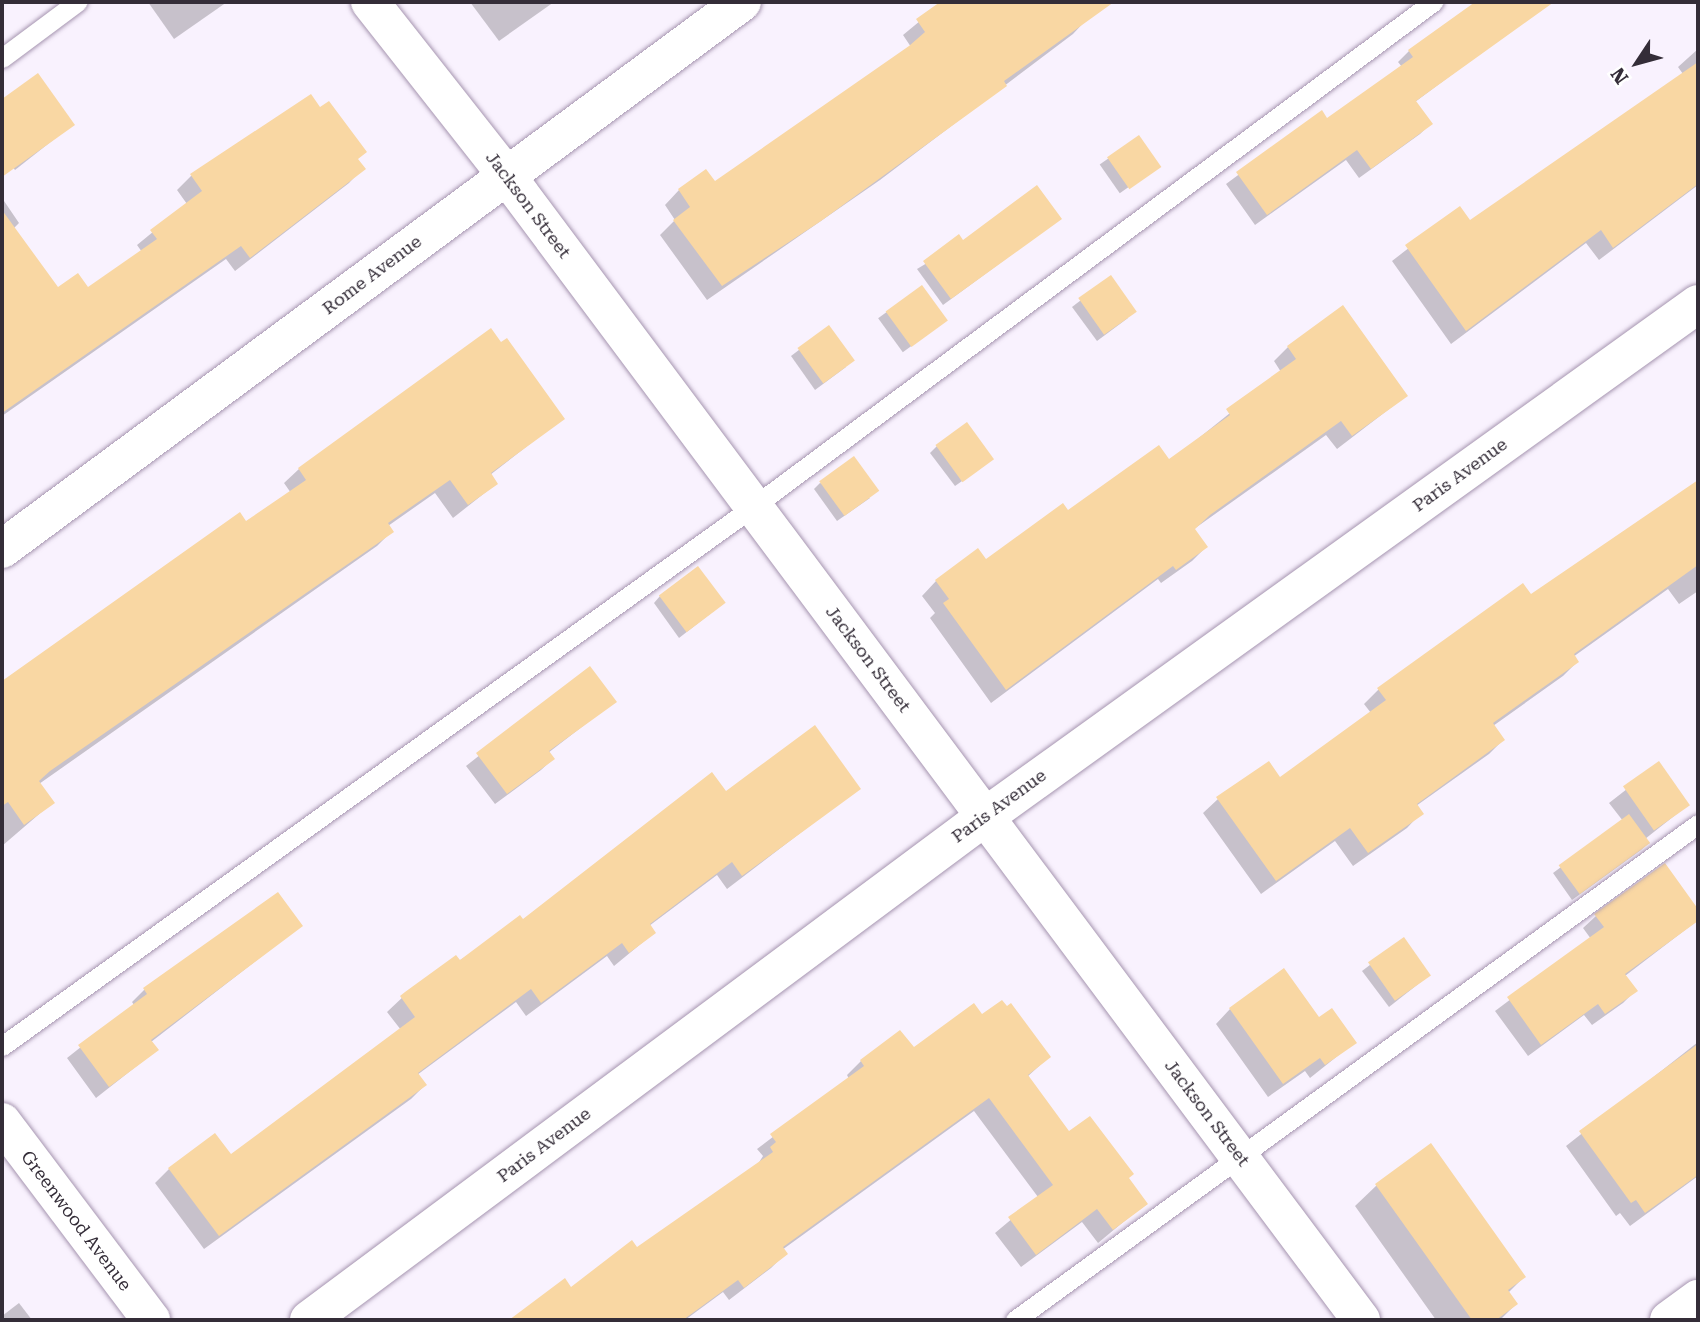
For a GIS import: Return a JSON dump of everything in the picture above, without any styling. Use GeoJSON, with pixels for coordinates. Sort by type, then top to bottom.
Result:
{"type":"FeatureCollection","features":[{"type":"Feature","properties":{"kind":"street","name":"Jackson Street"},"geometry":{"type":"LineString","coordinates":[[370,2],[506,175],[1361,1320]]}},
{"type":"Feature","properties":{"kind":"street","name":"Rome Avenue"},"geometry":{"type":"LineString","coordinates":[[2,549],[743,2]]}},
{"type":"Feature","properties":{"kind":"street","name":"Paris Avenue"},"geometry":{"type":"LineString","coordinates":[[309,1320],[986,816],[1698,304]]}},
{"type":"Feature","properties":{"kind":"street","name":"Greenwood Avenue"},"geometry":{"type":"LineString","coordinates":[[2,1122],[151,1320]]}},
{"type":"Feature","properties":{"kind":"street"},"geometry":{"type":"LineString","coordinates":[[1669,1320],[1698,1299]]}},
{"type":"Feature","properties":{"kind":"lane"},"geometry":{"type":"LineString","coordinates":[[2,58],[77,2]]}},
{"type":"Feature","properties":{"kind":"lane"},"geometry":{"type":"LineString","coordinates":[[2,1046],[754,506],[1433,2]]}},
{"type":"Feature","properties":{"kind":"lane"},"geometry":{"type":"LineString","coordinates":[[1015,1320],[1698,824]]}},
{"type":"Feature","properties":{"kind":"building"},"geometry":{"type":"Polygon","coordinates":[[[940,2],[1114,2],[1004,81],[1007,86],[821,221],[722,286],[673,220],[690,207],[678,189],[706,169],[715,181],[909,46],[925,32],[916,19],[940,2]]]}},
{"type":"Feature","properties":{"kind":"building"},"geometry":{"type":"Polygon","coordinates":[[[1475,2],[1554,2],[1416,101],[1433,124],[1371,169],[1357,150],[1267,215],[1236,172],[1322,110],[1327,118],[1413,57],[1408,50],[1475,2]]]}},
{"type":"Feature","properties":{"kind":"building"},"geometry":{"type":"Polygon","coordinates":[[[1698,62],[1698,184],[1613,248],[1601,230],[1466,331],[1405,245],[1460,206],[1470,220],[1698,62]]]}},
{"type":"Feature","properties":{"kind":"building"},"geometry":{"type":"Polygon","coordinates":[[[38,73],[75,125],[2,177],[2,99],[38,73]]]}},
{"type":"Feature","properties":{"kind":"building"},"geometry":{"type":"Polygon","coordinates":[[[311,94],[320,107],[329,101],[367,152],[358,159],[366,169],[250,258],[241,246],[2,413],[2,210],[58,287],[78,273],[88,287],[157,239],[150,230],[202,191],[190,174],[311,94]]]}},
{"type":"Feature","properties":{"kind":"building"},"geometry":{"type":"Polygon","coordinates":[[[1139,135],[1161,167],[1129,189],[1107,157],[1139,135]]]}},
{"type":"Feature","properties":{"kind":"building"},"geometry":{"type":"Polygon","coordinates":[[[1037,185],[1062,219],[951,299],[923,261],[959,234],[963,240],[1037,185]]]}},
{"type":"Feature","properties":{"kind":"building"},"geometry":{"type":"Polygon","coordinates":[[[1111,275],[1137,312],[1104,335],[1078,298],[1111,275]]]}},
{"type":"Feature","properties":{"kind":"building"},"geometry":{"type":"Polygon","coordinates":[[[922,285],[948,321],[911,347],[886,311],[922,285]]]}},
{"type":"Feature","properties":{"kind":"building"},"geometry":{"type":"Polygon","coordinates":[[[1343,305],[1408,396],[1352,436],[1341,421],[1210,515],[1195,529],[1208,547],[1176,570],[1173,566],[1006,690],[943,603],[949,599],[935,580],[978,548],[986,559],[1063,503],[1068,510],[1159,445],[1169,459],[1230,415],[1226,409],[1296,359],[1287,346],[1343,305]]]}},
{"type":"Feature","properties":{"kind":"building"},"geometry":{"type":"Polygon","coordinates":[[[829,325],[855,361],[823,384],[797,348],[829,325]]]}},
{"type":"Feature","properties":{"kind":"building"},"geometry":{"type":"Polygon","coordinates":[[[491,328],[501,342],[507,338],[565,419],[491,473],[498,484],[468,505],[450,480],[388,523],[394,532],[50,771],[39,781],[55,803],[24,825],[8,802],[2,806],[2,681],[240,512],[246,521],[306,480],[298,468],[491,328]]]}},
{"type":"Feature","properties":{"kind":"building"},"geometry":{"type":"Polygon","coordinates":[[[967,422],[994,459],[962,482],[935,445],[967,422]]]}},
{"type":"Feature","properties":{"kind":"building"},"geometry":{"type":"Polygon","coordinates":[[[854,456],[879,491],[844,516],[819,481],[854,456]]]}},
{"type":"Feature","properties":{"kind":"building"},"geometry":{"type":"Polygon","coordinates":[[[1698,480],[1698,565],[1574,654],[1579,662],[1493,723],[1505,740],[1417,804],[1424,814],[1368,853],[1350,828],[1276,881],[1216,797],[1269,761],[1280,777],[1386,700],[1377,688],[1523,583],[1531,594],[1698,480]]]}},
{"type":"Feature","properties":{"kind":"building"},"geometry":{"type":"Polygon","coordinates":[[[698,566],[726,603],[687,632],[659,595],[698,566]]]}},
{"type":"Feature","properties":{"kind":"building"},"geometry":{"type":"Polygon","coordinates":[[[590,666],[617,702],[549,751],[555,759],[507,794],[476,753],[590,666]]]}},
{"type":"Feature","properties":{"kind":"building"},"geometry":{"type":"Polygon","coordinates":[[[815,725],[861,789],[742,876],[732,862],[650,924],[656,933],[629,953],[622,943],[541,1003],[531,989],[418,1073],[427,1085],[219,1236],[168,1168],[215,1133],[231,1154],[415,1017],[400,996],[405,992],[456,955],[460,960],[520,915],[523,919],[712,772],[726,791],[815,725]]]}},
{"type":"Feature","properties":{"kind":"building"},"geometry":{"type":"Polygon","coordinates":[[[1659,761],[1690,805],[1654,830],[1623,786],[1659,761]]]}},
{"type":"Feature","properties":{"kind":"building"},"geometry":{"type":"Polygon","coordinates":[[[1629,814],[1650,843],[1580,894],[1559,865],[1629,814]]]}},
{"type":"Feature","properties":{"kind":"building"},"geometry":{"type":"Polygon","coordinates":[[[1665,863],[1698,909],[1698,921],[1625,974],[1638,991],[1605,1014],[1598,1004],[1541,1045],[1507,997],[1604,927],[1594,914],[1665,863]]]}},
{"type":"Feature","properties":{"kind":"building"},"geometry":{"type":"Polygon","coordinates":[[[278,892],[303,926],[151,1040],[159,1050],[109,1087],[78,1045],[147,994],[143,988],[278,892]]]}},
{"type":"Feature","properties":{"kind":"building"},"geometry":{"type":"Polygon","coordinates":[[[1404,937],[1431,976],[1395,1001],[1368,962],[1404,937]]]}},
{"type":"Feature","properties":{"kind":"building"},"geometry":{"type":"Polygon","coordinates":[[[1284,968],[1319,1017],[1332,1008],[1357,1043],[1325,1065],[1320,1058],[1283,1084],[1229,1008],[1284,968]]]}},
{"type":"Feature","properties":{"kind":"building"},"geometry":{"type":"Polygon","coordinates":[[[1002,1000],[1007,1006],[1011,1003],[1051,1057],[1028,1075],[1069,1131],[1090,1116],[1134,1174],[1129,1178],[1148,1204],[1113,1230],[1097,1209],[1036,1255],[1008,1217],[1053,1185],[989,1098],[783,1247],[788,1254],[744,1288],[738,1280],[683,1320],[509,1320],[565,1278],[571,1287],[632,1240],[637,1247],[773,1152],[770,1147],[776,1142],[770,1134],[864,1066],[860,1060],[900,1030],[914,1047],[974,1003],[982,1014],[1002,1000]]]}},
{"type":"Feature","properties":{"kind":"building"},"geometry":{"type":"Polygon","coordinates":[[[1698,1044],[1698,1175],[1645,1213],[1636,1200],[1631,1203],[1579,1131],[1698,1044]]]}},
{"type":"Feature","properties":{"kind":"building"},"geometry":{"type":"Polygon","coordinates":[[[1431,1143],[1526,1277],[1508,1290],[1518,1304],[1496,1320],[1472,1320],[1375,1184],[1431,1143]]]}}]}
